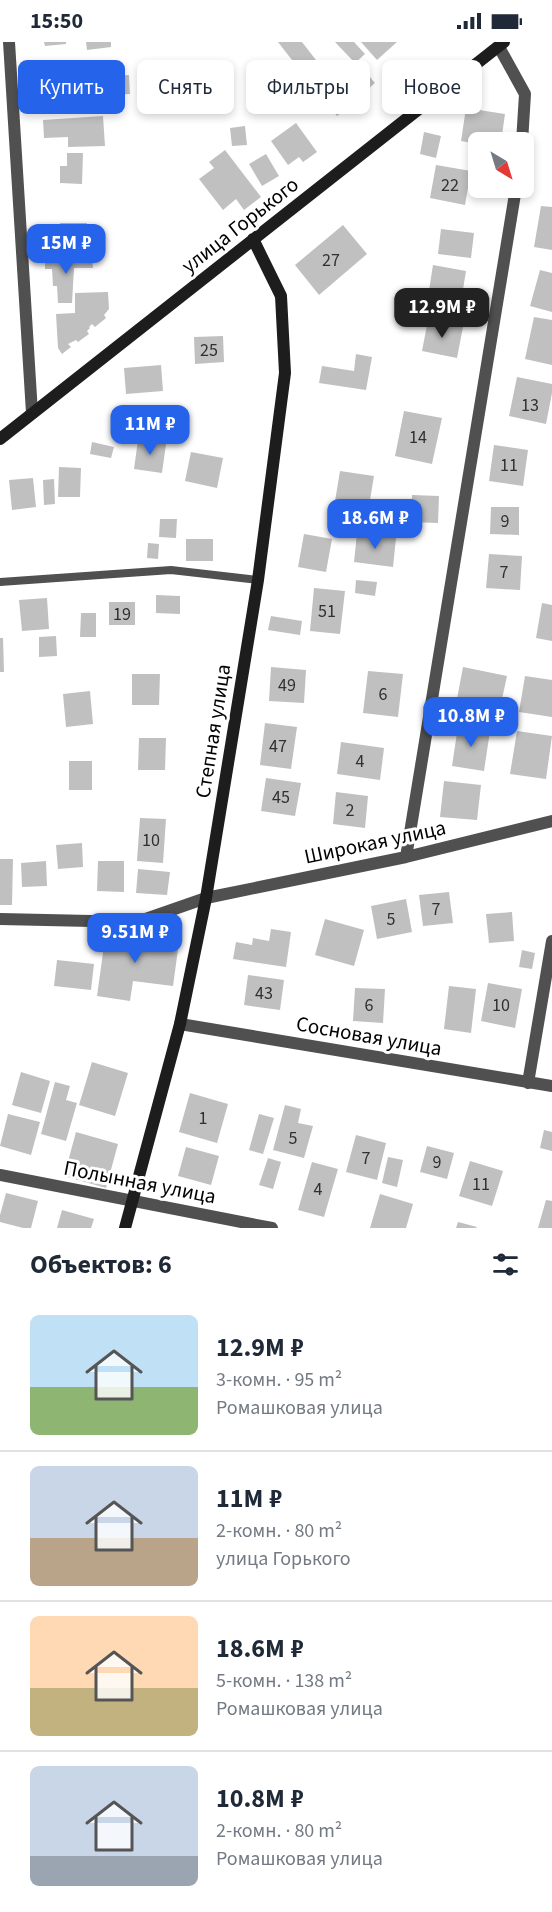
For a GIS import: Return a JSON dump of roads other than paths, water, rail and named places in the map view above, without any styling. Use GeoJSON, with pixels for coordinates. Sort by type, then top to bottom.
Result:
{"type":"FeatureCollection","features":[{"type":"Feature","properties":{"kind":"street"},"geometry":{"type":"LineString","coordinates":[[9,42],[32,413]]}},
{"type":"Feature","properties":{"kind":"street"},"geometry":{"type":"LineString","coordinates":[[501,44],[525,94],[523,132]]}},
{"type":"Feature","properties":{"kind":"street","name":"улица Горького"},"geometry":{"type":"LineString","coordinates":[[0,439],[501,44]]}},
{"type":"Feature","properties":{"kind":"street"},"geometry":{"type":"LineString","coordinates":[[406,857],[514,198]]}},
{"type":"Feature","properties":{"kind":"street","name":"Степная улица"},"geometry":{"type":"LineString","coordinates":[[125,1228],[180,1024],[206,898],[258,580],[285,373],[281,296],[253,239]]}},
{"type":"Feature","properties":{"kind":"street","name":"Широкая улица"},"geometry":{"type":"LineString","coordinates":[[0,919],[137,922],[206,898],[406,857],[552,821]]}},
{"type":"Feature","properties":{"kind":"street"},"geometry":{"type":"LineString","coordinates":[[528,1083],[552,941]]}},
{"type":"Feature","properties":{"kind":"street","name":"Сосновая улица"},"geometry":{"type":"LineString","coordinates":[[180,1024],[552,1086]]}},
{"type":"Feature","properties":{"kind":"street","name":"Полынная улица"},"geometry":{"type":"LineString","coordinates":[[0,1175],[272,1228]]}},
{"type":"Feature","properties":{"kind":"lane"},"geometry":{"type":"LineString","coordinates":[[0,582],[171,570],[258,580]]}}]}
